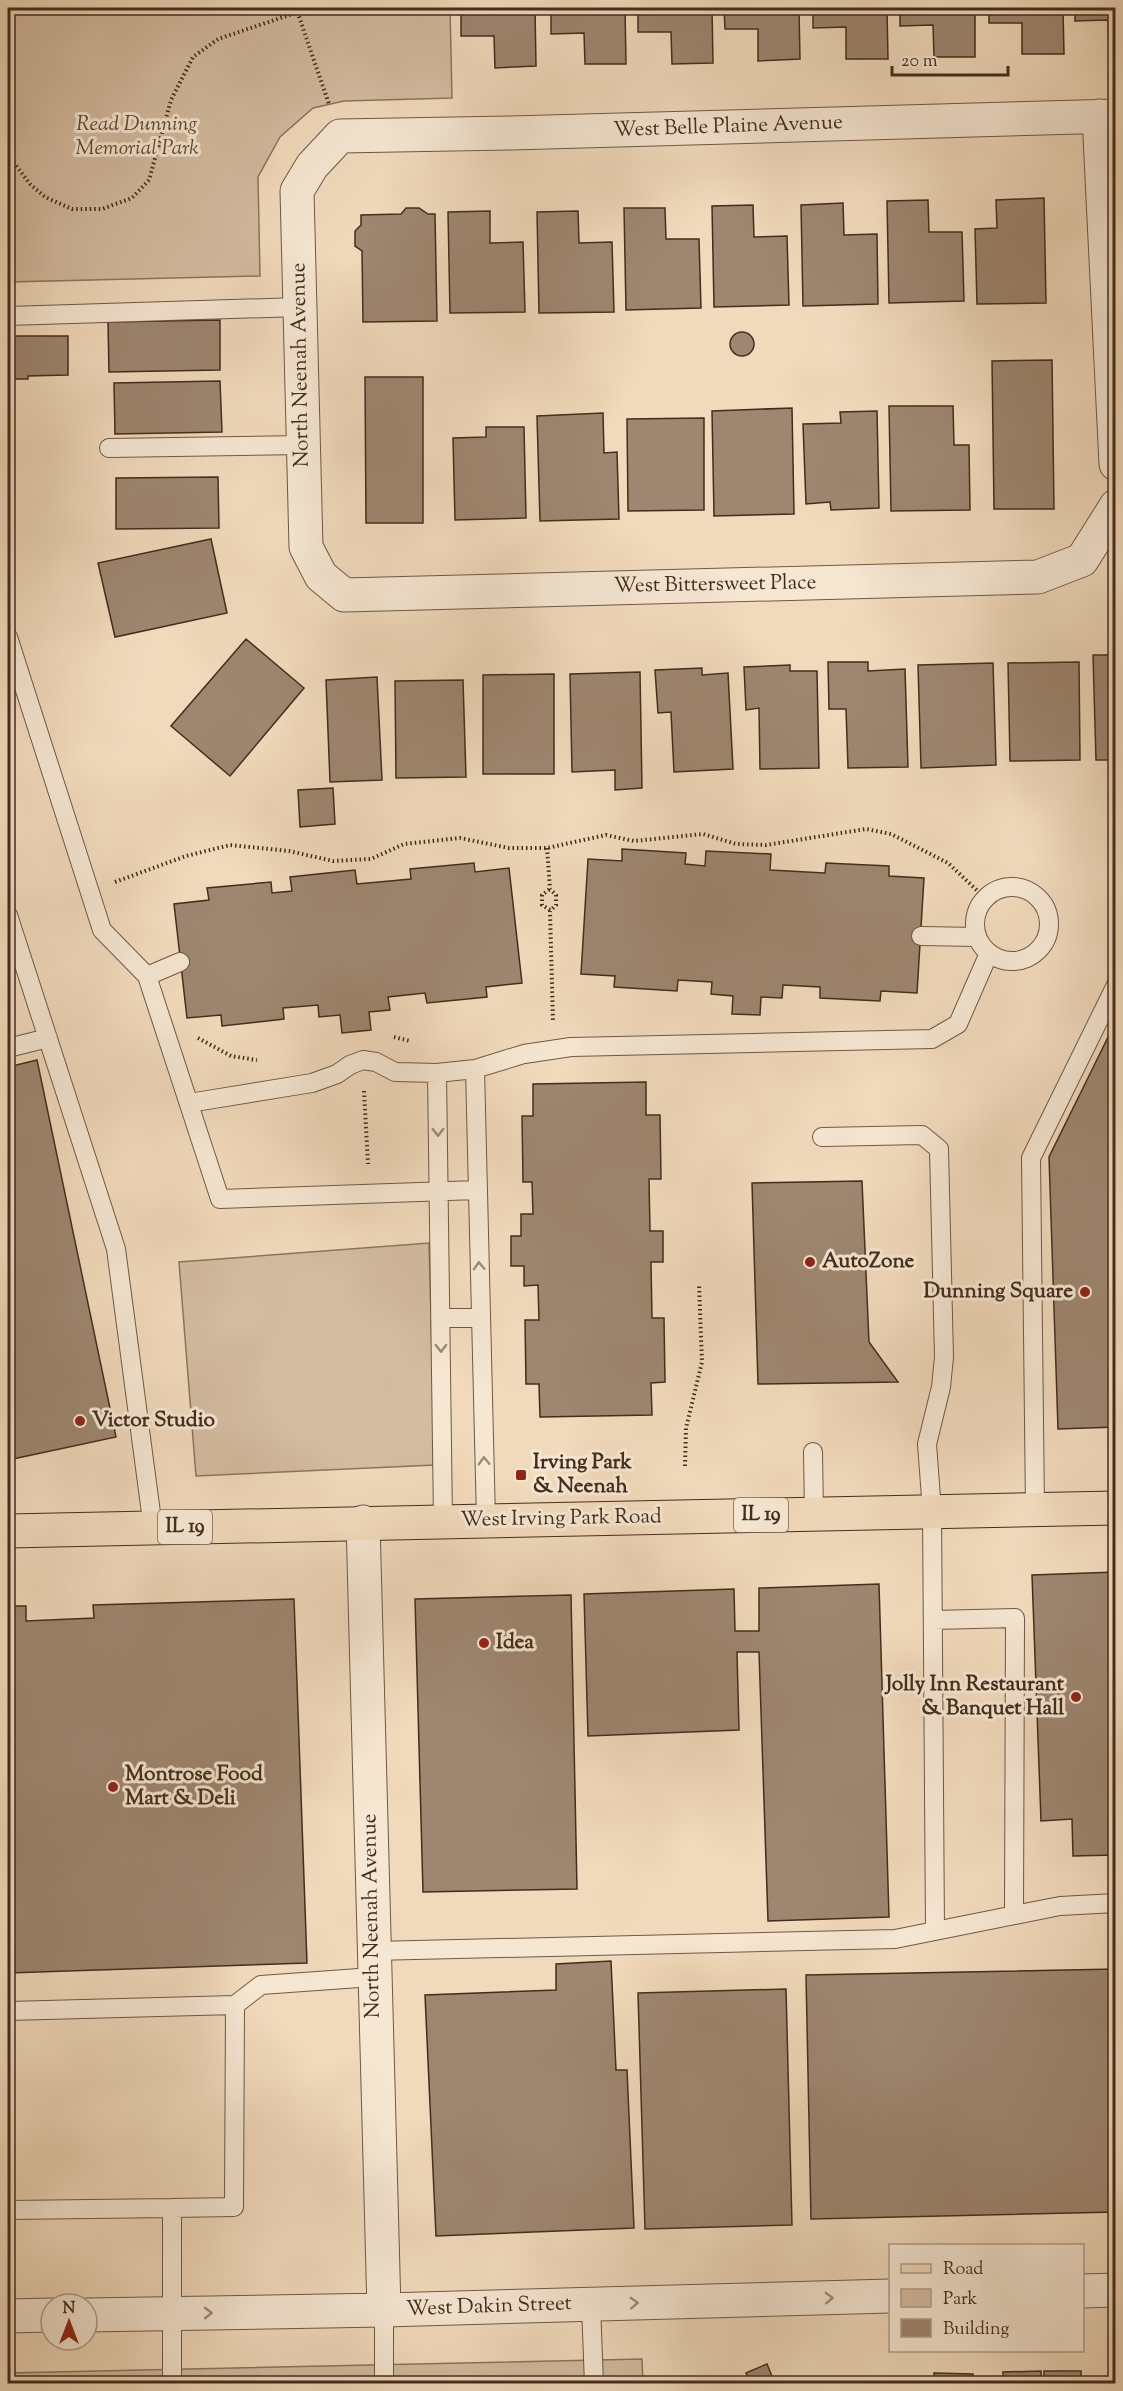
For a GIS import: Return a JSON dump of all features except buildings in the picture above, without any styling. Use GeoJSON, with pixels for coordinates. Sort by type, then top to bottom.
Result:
{"type":"FeatureCollection","features":[{"type":"Feature","properties":{"kind":"main road","name":"West Irving Park Road"},"geometry":{"type":"LineString","coordinates":[[8,1531],[1116,1508]]}},
{"type":"Feature","properties":{"kind":"street","name":"West Belle Plaine Avenue"},"geometry":{"type":"LineString","coordinates":[[340,136],[1107,116]]}},
{"type":"Feature","properties":{"kind":"street"},"geometry":{"type":"LineString","coordinates":[[1107,116],[1116,464]]}},
{"type":"Feature","properties":{"kind":"street","name":"North Neenah Avenue"},"geometry":{"type":"LineString","coordinates":[[340,136],[312,166],[297,190],[306,547],[321,576],[344,595]]}},
{"type":"Feature","properties":{"kind":"street","name":"West Bittersweet Place"},"geometry":{"type":"LineString","coordinates":[[344,595],[1038,577],[1082,560],[1116,506]]}},
{"type":"Feature","properties":{"kind":"street","name":"North Neenah Avenue"},"geometry":{"type":"LineString","coordinates":[[363,1522],[384,2310]]}},
{"type":"Feature","properties":{"kind":"street"},"geometry":{"type":"LineString","coordinates":[[1084,2291],[1116,2290]]}},
{"type":"Feature","properties":{"kind":"street","name":"West Dakin Street"},"geometry":{"type":"LineString","coordinates":[[99,2315],[384,2310],[889,2296]]}},
{"type":"Feature","properties":{"kind":"street"},"geometry":{"type":"LineString","coordinates":[[8,2316],[39,2316]]}},
{"type":"Feature","properties":{"kind":"lane"},"geometry":{"type":"LineString","coordinates":[[8,316],[300,307]]}},
{"type":"Feature","properties":{"kind":"lane"},"geometry":{"type":"LineString","coordinates":[[109,448],[303,445]]}},
{"type":"Feature","properties":{"kind":"lane"},"geometry":{"type":"LineString","coordinates":[[8,637],[102,930],[147,976],[220,1199],[477,1190]]}},
{"type":"Feature","properties":{"kind":"lane"},"geometry":{"type":"LineString","coordinates":[[1007,887],[1030,892],[1040,900],[1046,910],[1048,934],[1042,945],[1023,959],[999,959],[989,953],[977,938],[975,916],[979,906],[996,891],[1007,887]]}},
{"type":"Feature","properties":{"kind":"lane"},"geometry":{"type":"LineString","coordinates":[[8,915],[116,1249],[153,1528]]}},
{"type":"Feature","properties":{"kind":"lane"},"geometry":{"type":"LineString","coordinates":[[921,936],[977,938]]}},
{"type":"Feature","properties":{"kind":"lane"},"geometry":{"type":"LineString","coordinates":[[189,1103],[312,1083],[337,1074],[363,1060],[376,1062],[395,1072],[437,1073],[475,1069],[524,1054],[571,1047],[932,1039],[958,1024],[989,953]]}},
{"type":"Feature","properties":{"kind":"lane"},"geometry":{"type":"LineString","coordinates":[[147,976],[180,962]]}},
{"type":"Feature","properties":{"kind":"lane"},"geometry":{"type":"LineString","coordinates":[[1035,1509],[1031,1158],[1116,985]]}},
{"type":"Feature","properties":{"kind":"lane"},"geometry":{"type":"LineString","coordinates":[[8,1048],[48,1038]]}},
{"type":"Feature","properties":{"kind":"lane"},"geometry":{"type":"LineString","coordinates":[[475,1069],[486,1520]]}},
{"type":"Feature","properties":{"kind":"lane"},"geometry":{"type":"LineString","coordinates":[[437,1073],[443,1521]]}},
{"type":"Feature","properties":{"kind":"lane"},"geometry":{"type":"LineString","coordinates":[[822,1137],[922,1135],[939,1149],[944,1357],[941,1387],[927,1444],[932,1511],[935,1931]]}},
{"type":"Feature","properties":{"kind":"lane"},"geometry":{"type":"LineString","coordinates":[[440,1318],[480,1318]]}},
{"type":"Feature","properties":{"kind":"lane"},"geometry":{"type":"LineString","coordinates":[[813,1452],[814,1514]]}},
{"type":"Feature","properties":{"kind":"lane"},"geometry":{"type":"LineString","coordinates":[[933,1620],[1015,1618],[1014,1915]]}},
{"type":"Feature","properties":{"kind":"lane"},"geometry":{"type":"LineString","coordinates":[[8,2011],[236,2005],[261,1984],[373,1964],[895,1939],[1060,1906],[1116,1903]]}},
{"type":"Feature","properties":{"kind":"lane"},"geometry":{"type":"LineString","coordinates":[[8,2210],[234,2207],[236,2005]]}},
{"type":"Feature","properties":{"kind":"lane"},"geometry":{"type":"LineString","coordinates":[[172,2208],[172,2384]]}},
{"type":"Feature","properties":{"kind":"lane"},"geometry":{"type":"LineString","coordinates":[[591,2304],[594,2384]]}},
{"type":"Feature","properties":{"kind":"lane"},"geometry":{"type":"LineString","coordinates":[[384,2310],[384,2384]]}},
{"type":"Feature","properties":{"kind":"path"},"geometry":{"type":"LineString","coordinates":[[8,155],[30,184],[45,197],[72,209],[102,209],[132,198],[149,180],[171,100],[193,57],[218,39],[297,10],[310,8]]}},
{"type":"Feature","properties":{"kind":"path"},"geometry":{"type":"LineString","coordinates":[[297,10],[340,136]]}},
{"type":"Feature","properties":{"kind":"path"},"geometry":{"type":"LineString","coordinates":[[89,891],[186,856],[230,845],[289,851],[333,861],[371,859],[404,844],[460,838],[509,849],[547,849],[606,835],[634,841],[703,834],[736,844],[766,845],[866,829],[891,834],[948,863],[986,898]]}},
{"type":"Feature","properties":{"kind":"path"},"geometry":{"type":"LineString","coordinates":[[547,849],[550,889],[556,895],[556,905],[550,911],[554,1049]]}},
{"type":"Feature","properties":{"kind":"path"},"geometry":{"type":"LineString","coordinates":[[550,889],[542,895],[542,905],[550,911]]}},
{"type":"Feature","properties":{"kind":"path"},"geometry":{"type":"LineString","coordinates":[[161,1019],[231,1056],[259,1061]]}},
{"type":"Feature","properties":{"kind":"path"},"geometry":{"type":"LineString","coordinates":[[684,1466],[686,1428],[702,1362],[699,1284]]}},
{"type":"Feature","properties":{"kind":"green space","name":"Read Dunning Memorial Park"},"geometry":{"type":"Polygon","coordinates":[[[8,8],[450,8],[452,98],[344,101],[313,108],[280,137],[258,177],[260,276],[8,282],[8,8]]]}},
{"type":"Feature","properties":{"kind":"green space"},"geometry":{"type":"Polygon","coordinates":[[[429,1243],[435,1465],[196,1476],[179,1262],[429,1243]]]}},
{"type":"Feature","properties":{"kind":"green space"},"geometry":{"type":"Polygon","coordinates":[[[642,2359],[643,2383],[8,2384],[8,2373],[642,2359]]]}},
{"type":"Feature","properties":{"kind":"place","name":"AutoZone"},"geometry":{"type":"Point","coordinates":[810,1262]}},
{"type":"Feature","properties":{"kind":"place","name":"Dunning Square"},"geometry":{"type":"Point","coordinates":[1085,1292]}},
{"type":"Feature","properties":{"kind":"place","name":"Victor Studio"},"geometry":{"type":"Point","coordinates":[80,1421]}},
{"type":"Feature","properties":{"kind":"place","name":"Irving Park & Neenah"},"geometry":{"type":"Point","coordinates":[521,1475]}},
{"type":"Feature","properties":{"kind":"place","name":"Idea"},"geometry":{"type":"Point","coordinates":[484,1643]}},
{"type":"Feature","properties":{"kind":"place","name":"Jolly Inn Restaurant & Banquet Hall"},"geometry":{"type":"Point","coordinates":[1076,1697]}},
{"type":"Feature","properties":{"kind":"place","name":"Montrose Food Mart & Deli"},"geometry":{"type":"Point","coordinates":[113,1787]}}]}
